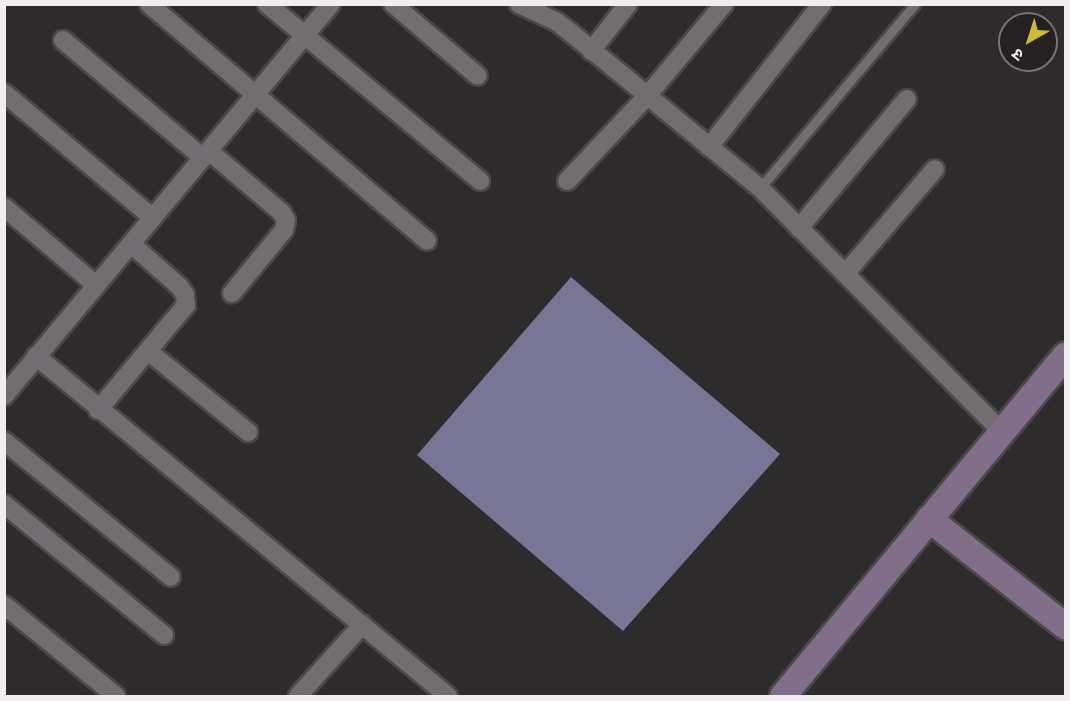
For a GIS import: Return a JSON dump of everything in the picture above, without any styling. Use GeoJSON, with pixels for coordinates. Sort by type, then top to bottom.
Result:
{"type":"FeatureCollection","features":[{"type":"Feature","properties":{"kind":"main road"},"geometry":{"type":"LineString","coordinates":[[783,696],[1003,433],[1065,355]]}},
{"type":"Feature","properties":{"kind":"main road"},"geometry":{"type":"LineString","coordinates":[[929,519],[1065,627]]}},
{"type":"Feature","properties":{"kind":"street"},"geometry":{"type":"LineString","coordinates":[[149,4],[428,241]]}},
{"type":"Feature","properties":{"kind":"street"},"geometry":{"type":"LineString","coordinates":[[267,4],[480,181]]}},
{"type":"Feature","properties":{"kind":"street"},"geometry":{"type":"LineString","coordinates":[[4,396],[331,4]]}},
{"type":"Feature","properties":{"kind":"street"},"geometry":{"type":"LineString","coordinates":[[393,4],[478,76]]}},
{"type":"Feature","properties":{"kind":"street"},"geometry":{"type":"LineString","coordinates":[[519,4],[557,22],[760,188],[1003,433]]}},
{"type":"Feature","properties":{"kind":"street"},"geometry":{"type":"LineString","coordinates":[[591,51],[628,4]]}},
{"type":"Feature","properties":{"kind":"street"},"geometry":{"type":"LineString","coordinates":[[567,182],[647,96],[724,4]]}},
{"type":"Feature","properties":{"kind":"street"},"geometry":{"type":"LineString","coordinates":[[710,147],[822,4]]}},
{"type":"Feature","properties":{"kind":"street"},"geometry":{"type":"LineString","coordinates":[[63,40],[282,213],[286,220],[284,230],[232,293]]}},
{"type":"Feature","properties":{"kind":"street"},"geometry":{"type":"LineString","coordinates":[[4,93],[153,218]]}},
{"type":"Feature","properties":{"kind":"street"},"geometry":{"type":"LineString","coordinates":[[799,228],[907,99]]}},
{"type":"Feature","properties":{"kind":"street"},"geometry":{"type":"LineString","coordinates":[[845,274],[935,169]]}},
{"type":"Feature","properties":{"kind":"street"},"geometry":{"type":"LineString","coordinates":[[4,207],[96,285]]}},
{"type":"Feature","properties":{"kind":"street"},"geometry":{"type":"LineString","coordinates":[[99,410],[186,305],[185,295],[131,244]]}},
{"type":"Feature","properties":{"kind":"street"},"geometry":{"type":"LineString","coordinates":[[148,351],[248,432]]}},
{"type":"Feature","properties":{"kind":"street"},"geometry":{"type":"LineString","coordinates":[[36,356],[448,696]]}},
{"type":"Feature","properties":{"kind":"street"},"geometry":{"type":"LineString","coordinates":[[4,441],[171,577]]}},
{"type":"Feature","properties":{"kind":"street"},"geometry":{"type":"LineString","coordinates":[[4,504],[164,635]]}},
{"type":"Feature","properties":{"kind":"street"},"geometry":{"type":"LineString","coordinates":[[4,605],[116,696]]}},
{"type":"Feature","properties":{"kind":"street"},"geometry":{"type":"LineString","coordinates":[[298,696],[362,625]]}},
{"type":"Feature","properties":{"kind":"lane"},"geometry":{"type":"LineString","coordinates":[[760,188],[915,4]]}},
{"type":"Feature","properties":{"kind":"shaded area"},"geometry":{"type":"Polygon","coordinates":[[[571,277],[780,454],[623,631],[417,455],[571,277]]]}}]}
